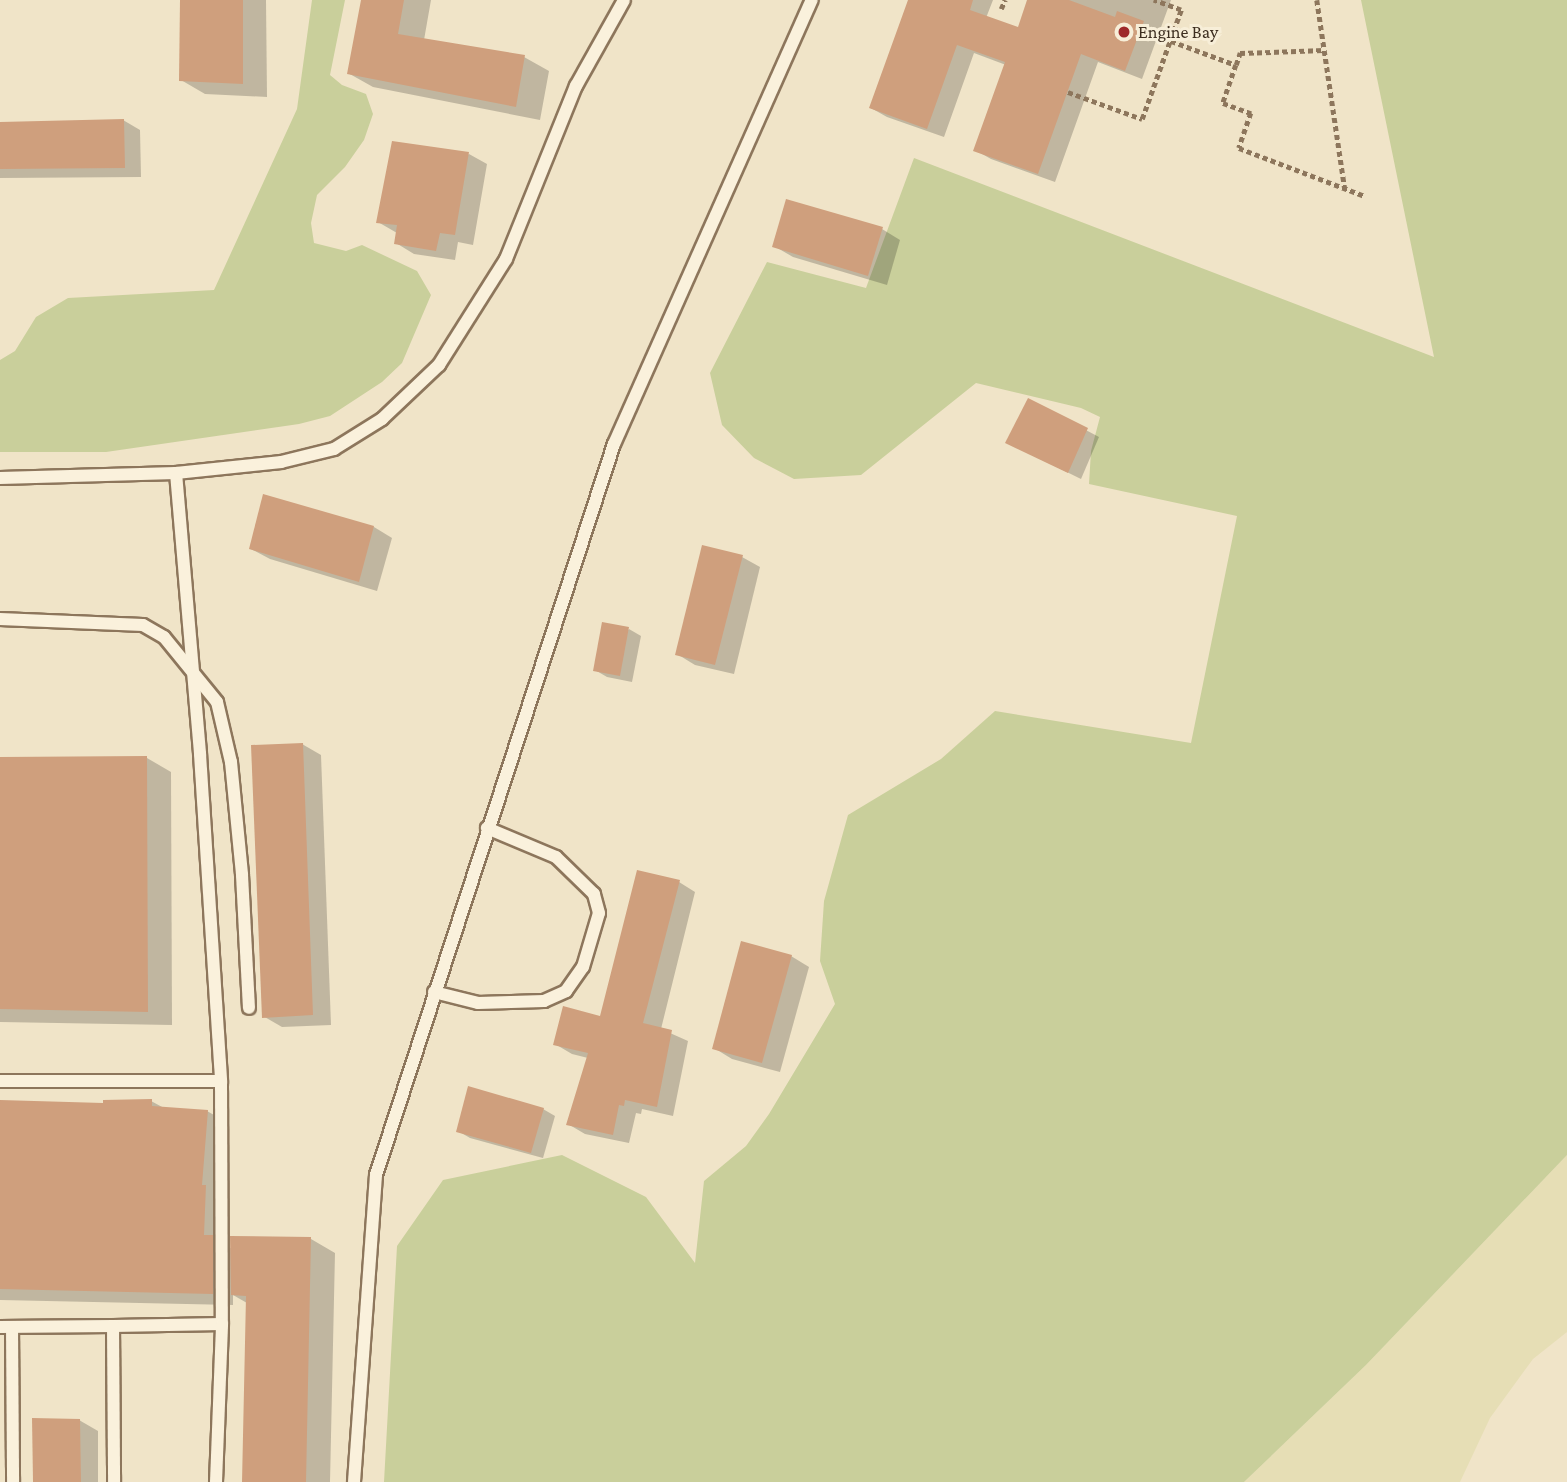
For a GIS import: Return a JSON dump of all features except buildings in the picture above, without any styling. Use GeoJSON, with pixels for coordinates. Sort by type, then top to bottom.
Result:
{"type":"FeatureCollection","features":[{"type":"Feature","properties":{"kind":"lane"},"geometry":{"type":"LineString","coordinates":[[0,478],[176,473],[281,462],[334,449],[382,419],[439,365],[506,259],[576,86],[624,0]]}},
{"type":"Feature","properties":{"kind":"lane"},"geometry":{"type":"LineString","coordinates":[[354,1482],[376,1175],[614,444],[812,0]]}},
{"type":"Feature","properties":{"kind":"lane"},"geometry":{"type":"LineString","coordinates":[[176,473],[221,1082],[222,1324],[216,1482]]}},
{"type":"Feature","properties":{"kind":"lane"},"geometry":{"type":"LineString","coordinates":[[0,619],[142,625],[164,637],[217,702],[231,762],[242,875],[249,1008]]}},
{"type":"Feature","properties":{"kind":"lane"},"geometry":{"type":"LineString","coordinates":[[435,992],[478,1003],[544,1001],[566,990],[583,967],[599,913],[594,894],[556,858],[487,828]]}},
{"type":"Feature","properties":{"kind":"lane"},"geometry":{"type":"LineString","coordinates":[[0,1081],[221,1082]]}},
{"type":"Feature","properties":{"kind":"lane"},"geometry":{"type":"LineString","coordinates":[[13,1482],[6,1327],[222,1324]]}},
{"type":"Feature","properties":{"kind":"lane"},"geometry":{"type":"LineString","coordinates":[[113,1326],[114,1482]]}},
{"type":"Feature","properties":{"kind":"path"},"geometry":{"type":"LineString","coordinates":[[1002,9],[1005,0]]}},
{"type":"Feature","properties":{"kind":"path"},"geometry":{"type":"LineString","coordinates":[[1068,92],[1142,119],[1181,10],[1154,0]]}},
{"type":"Feature","properties":{"kind":"path"},"geometry":{"type":"LineString","coordinates":[[1317,0],[1345,189]]}},
{"type":"Feature","properties":{"kind":"path"},"geometry":{"type":"LineString","coordinates":[[1155,35],[1236,65]]}},
{"type":"Feature","properties":{"kind":"path"},"geometry":{"type":"LineString","coordinates":[[1324,50],[1240,53],[1223,103],[1251,113],[1239,148],[1365,197]]}},
{"type":"Feature","properties":{"kind":"shaded area"},"geometry":{"type":"Polygon","coordinates":[[[1567,1155],[1567,1332],[1533,1359],[1490,1418],[1460,1482],[1244,1482],[1366,1365],[1567,1155]]]}},
{"type":"Feature","properties":{"kind":"green space"},"geometry":{"type":"Polygon","coordinates":[[[312,0],[345,0],[330,75],[342,85],[366,94],[373,114],[364,140],[345,167],[317,195],[311,223],[314,243],[346,251],[362,245],[417,271],[431,295],[402,363],[382,382],[330,416],[299,424],[106,452],[0,452],[0,360],[15,351],[36,317],[68,298],[214,290],[297,109],[312,0]]]}},
{"type":"Feature","properties":{"kind":"green space"},"geometry":{"type":"Polygon","coordinates":[[[1361,0],[1567,0],[1567,1155],[1366,1365],[1244,1482],[384,1482],[397,1246],[443,1180],[562,1155],[646,1197],[695,1263],[704,1181],[746,1146],[769,1114],[835,1004],[820,961],[824,901],[848,815],[941,759],[995,711],[1191,743],[1237,516],[1089,484],[1091,451],[1100,417],[1081,408],[976,383],[861,475],[794,479],[754,458],[722,425],[710,373],[767,262],[866,288],[914,158],[1434,357],[1361,0]]]}},
{"type":"Feature","properties":{"kind":"place","name":"Engine Bay"},"geometry":{"type":"Point","coordinates":[1124,32]}}]}
